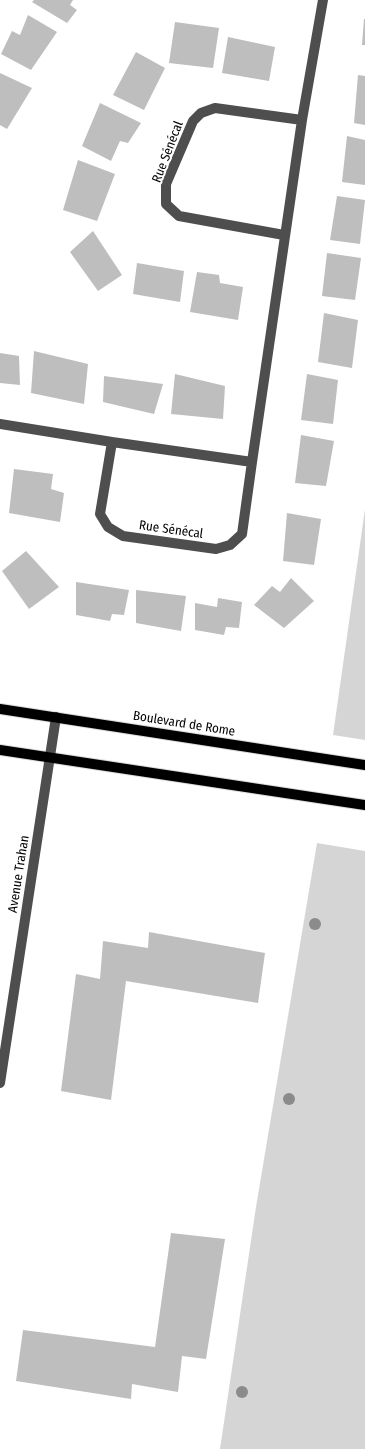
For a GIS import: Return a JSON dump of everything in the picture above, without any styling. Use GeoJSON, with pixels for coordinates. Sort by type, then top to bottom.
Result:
{"type":"FeatureCollection","features":[{"type":"Feature","properties":{"kind":"main road","name":"Boulevard de Rome"},"geometry":{"type":"LineString","coordinates":[[0,709],[365,765]]}},
{"type":"Feature","properties":{"kind":"main road"},"geometry":{"type":"LineString","coordinates":[[0,750],[365,805]]}},
{"type":"Feature","properties":{"kind":"street","name":"Rue Sénécal"},"geometry":{"type":"LineString","coordinates":[[112,442],[100,514],[108,527],[123,536],[216,550],[230,545],[242,534],[284,236],[323,0]]}},
{"type":"Feature","properties":{"kind":"street","name":"Rue Sénécal"},"geometry":{"type":"LineString","coordinates":[[284,236],[179,216],[166,204],[166,184],[193,121],[202,113],[215,108],[302,120]]}},
{"type":"Feature","properties":{"kind":"street"},"geometry":{"type":"LineString","coordinates":[[0,424],[252,462]]}},
{"type":"Feature","properties":{"kind":"street","name":"Avenue Trahan"},"geometry":{"type":"LineString","coordinates":[[0,1083],[56,718]]}},
{"type":"Feature","properties":{"kind":"shaded area"},"geometry":{"type":"Polygon","coordinates":[[[365,509],[365,740],[333,735],[365,509]]]}},
{"type":"Feature","properties":{"kind":"shaded area"},"geometry":{"type":"Polygon","coordinates":[[[317,843],[365,851],[365,1449],[220,1449],[256,1207],[317,843]]]}},
{"type":"Feature","properties":{"kind":"building"},"geometry":{"type":"Polygon","coordinates":[[[34,0],[73,0],[70,5],[77,10],[67,23],[32,2],[34,0]]]}},
{"type":"Feature","properties":{"kind":"building"},"geometry":{"type":"Polygon","coordinates":[[[28,15],[57,32],[31,70],[1,54],[12,31],[20,35],[28,15]]]}},
{"type":"Feature","properties":{"kind":"building"},"geometry":{"type":"Polygon","coordinates":[[[364,19],[365,45],[362,45],[364,19]]]}},
{"type":"Feature","properties":{"kind":"building"},"geometry":{"type":"Polygon","coordinates":[[[175,22],[219,28],[213,68],[169,63],[175,22]]]}},
{"type":"Feature","properties":{"kind":"building"},"geometry":{"type":"Polygon","coordinates":[[[228,37],[275,47],[269,81],[222,73],[228,37]]]}},
{"type":"Feature","properties":{"kind":"building"},"geometry":{"type":"Polygon","coordinates":[[[136,52],[165,68],[144,110],[113,95],[136,52]]]}},
{"type":"Feature","properties":{"kind":"building"},"geometry":{"type":"Polygon","coordinates":[[[0,73],[32,88],[7,129],[0,125],[0,73]]]}},
{"type":"Feature","properties":{"kind":"building"},"geometry":{"type":"Polygon","coordinates":[[[358,75],[365,76],[365,125],[354,123],[358,75]]]}},
{"type":"Feature","properties":{"kind":"building"},"geometry":{"type":"Polygon","coordinates":[[[100,103],[141,123],[128,143],[120,141],[111,161],[82,146],[100,103]]]}},
{"type":"Feature","properties":{"kind":"building"},"geometry":{"type":"Polygon","coordinates":[[[347,136],[365,140],[365,185],[342,182],[347,136]]]}},
{"type":"Feature","properties":{"kind":"building"},"geometry":{"type":"Polygon","coordinates":[[[78,160],[115,174],[97,221],[63,210],[78,160]]]}},
{"type":"Feature","properties":{"kind":"building"},"geometry":{"type":"Polygon","coordinates":[[[337,196],[365,200],[360,244],[330,240],[337,196]]]}},
{"type":"Feature","properties":{"kind":"building"},"geometry":{"type":"Polygon","coordinates":[[[93,231],[122,275],[98,291],[70,252],[93,231]]]}},
{"type":"Feature","properties":{"kind":"building"},"geometry":{"type":"Polygon","coordinates":[[[327,253],[361,258],[355,300],[322,296],[327,253]]]}},
{"type":"Feature","properties":{"kind":"building"},"geometry":{"type":"Polygon","coordinates":[[[137,263],[184,271],[180,302],[133,294],[137,263]]]}},
{"type":"Feature","properties":{"kind":"building"},"geometry":{"type":"Polygon","coordinates":[[[197,272],[219,275],[220,283],[243,287],[238,320],[190,312],[197,272]]]}},
{"type":"Feature","properties":{"kind":"building"},"geometry":{"type":"Polygon","coordinates":[[[324,313],[358,320],[352,368],[318,362],[324,313]]]}},
{"type":"Feature","properties":{"kind":"building"},"geometry":{"type":"Polygon","coordinates":[[[34,351],[88,364],[84,404],[31,393],[34,351]]]}},
{"type":"Feature","properties":{"kind":"building"},"geometry":{"type":"Polygon","coordinates":[[[0,353],[19,356],[20,385],[0,383],[0,353]]]}},
{"type":"Feature","properties":{"kind":"building"},"geometry":{"type":"Polygon","coordinates":[[[175,374],[225,386],[223,419],[171,414],[175,374]]]}},
{"type":"Feature","properties":{"kind":"building"},"geometry":{"type":"Polygon","coordinates":[[[307,374],[338,380],[333,424],[301,420],[307,374]]]}},
{"type":"Feature","properties":{"kind":"building"},"geometry":{"type":"Polygon","coordinates":[[[104,376],[163,384],[154,414],[103,402],[104,376]]]}},
{"type":"Feature","properties":{"kind":"building"},"geometry":{"type":"Polygon","coordinates":[[[301,435],[334,441],[326,486],[295,483],[301,435]]]}},
{"type":"Feature","properties":{"kind":"building"},"geometry":{"type":"Polygon","coordinates":[[[14,469],[53,474],[51,489],[64,493],[60,522],[9,513],[14,469]]]}},
{"type":"Feature","properties":{"kind":"building"},"geometry":{"type":"Polygon","coordinates":[[[287,513],[321,519],[314,565],[283,561],[287,513]]]}},
{"type":"Feature","properties":{"kind":"building"},"geometry":{"type":"Polygon","coordinates":[[[26,551],[59,587],[29,609],[2,571],[26,551]]]}},
{"type":"Feature","properties":{"kind":"building"},"geometry":{"type":"Polygon","coordinates":[[[291,578],[314,601],[284,628],[254,605],[272,586],[280,592],[291,578]]]}},
{"type":"Feature","properties":{"kind":"building"},"geometry":{"type":"Polygon","coordinates":[[[76,582],[129,590],[124,615],[112,614],[110,621],[76,615],[76,582]]]}},
{"type":"Feature","properties":{"kind":"building"},"geometry":{"type":"Polygon","coordinates":[[[136,590],[186,596],[181,631],[136,623],[136,590]]]}},
{"type":"Feature","properties":{"kind":"building"},"geometry":{"type":"Polygon","coordinates":[[[218,598],[242,602],[239,628],[226,627],[224,635],[195,630],[195,603],[217,607],[218,598]]]}},
{"type":"Feature","properties":{"kind":"building"},"geometry":{"type":"Polygon","coordinates":[[[149,932],[265,953],[258,1003],[126,981],[111,1100],[61,1091],[76,974],[100,979],[103,941],[148,948],[149,932]]]}},
{"type":"Feature","properties":{"kind":"building"},"geometry":{"type":"Polygon","coordinates":[[[171,1233],[225,1239],[206,1359],[182,1356],[178,1392],[132,1384],[131,1399],[16,1381],[23,1330],[155,1347],[171,1233]]]}}]}
